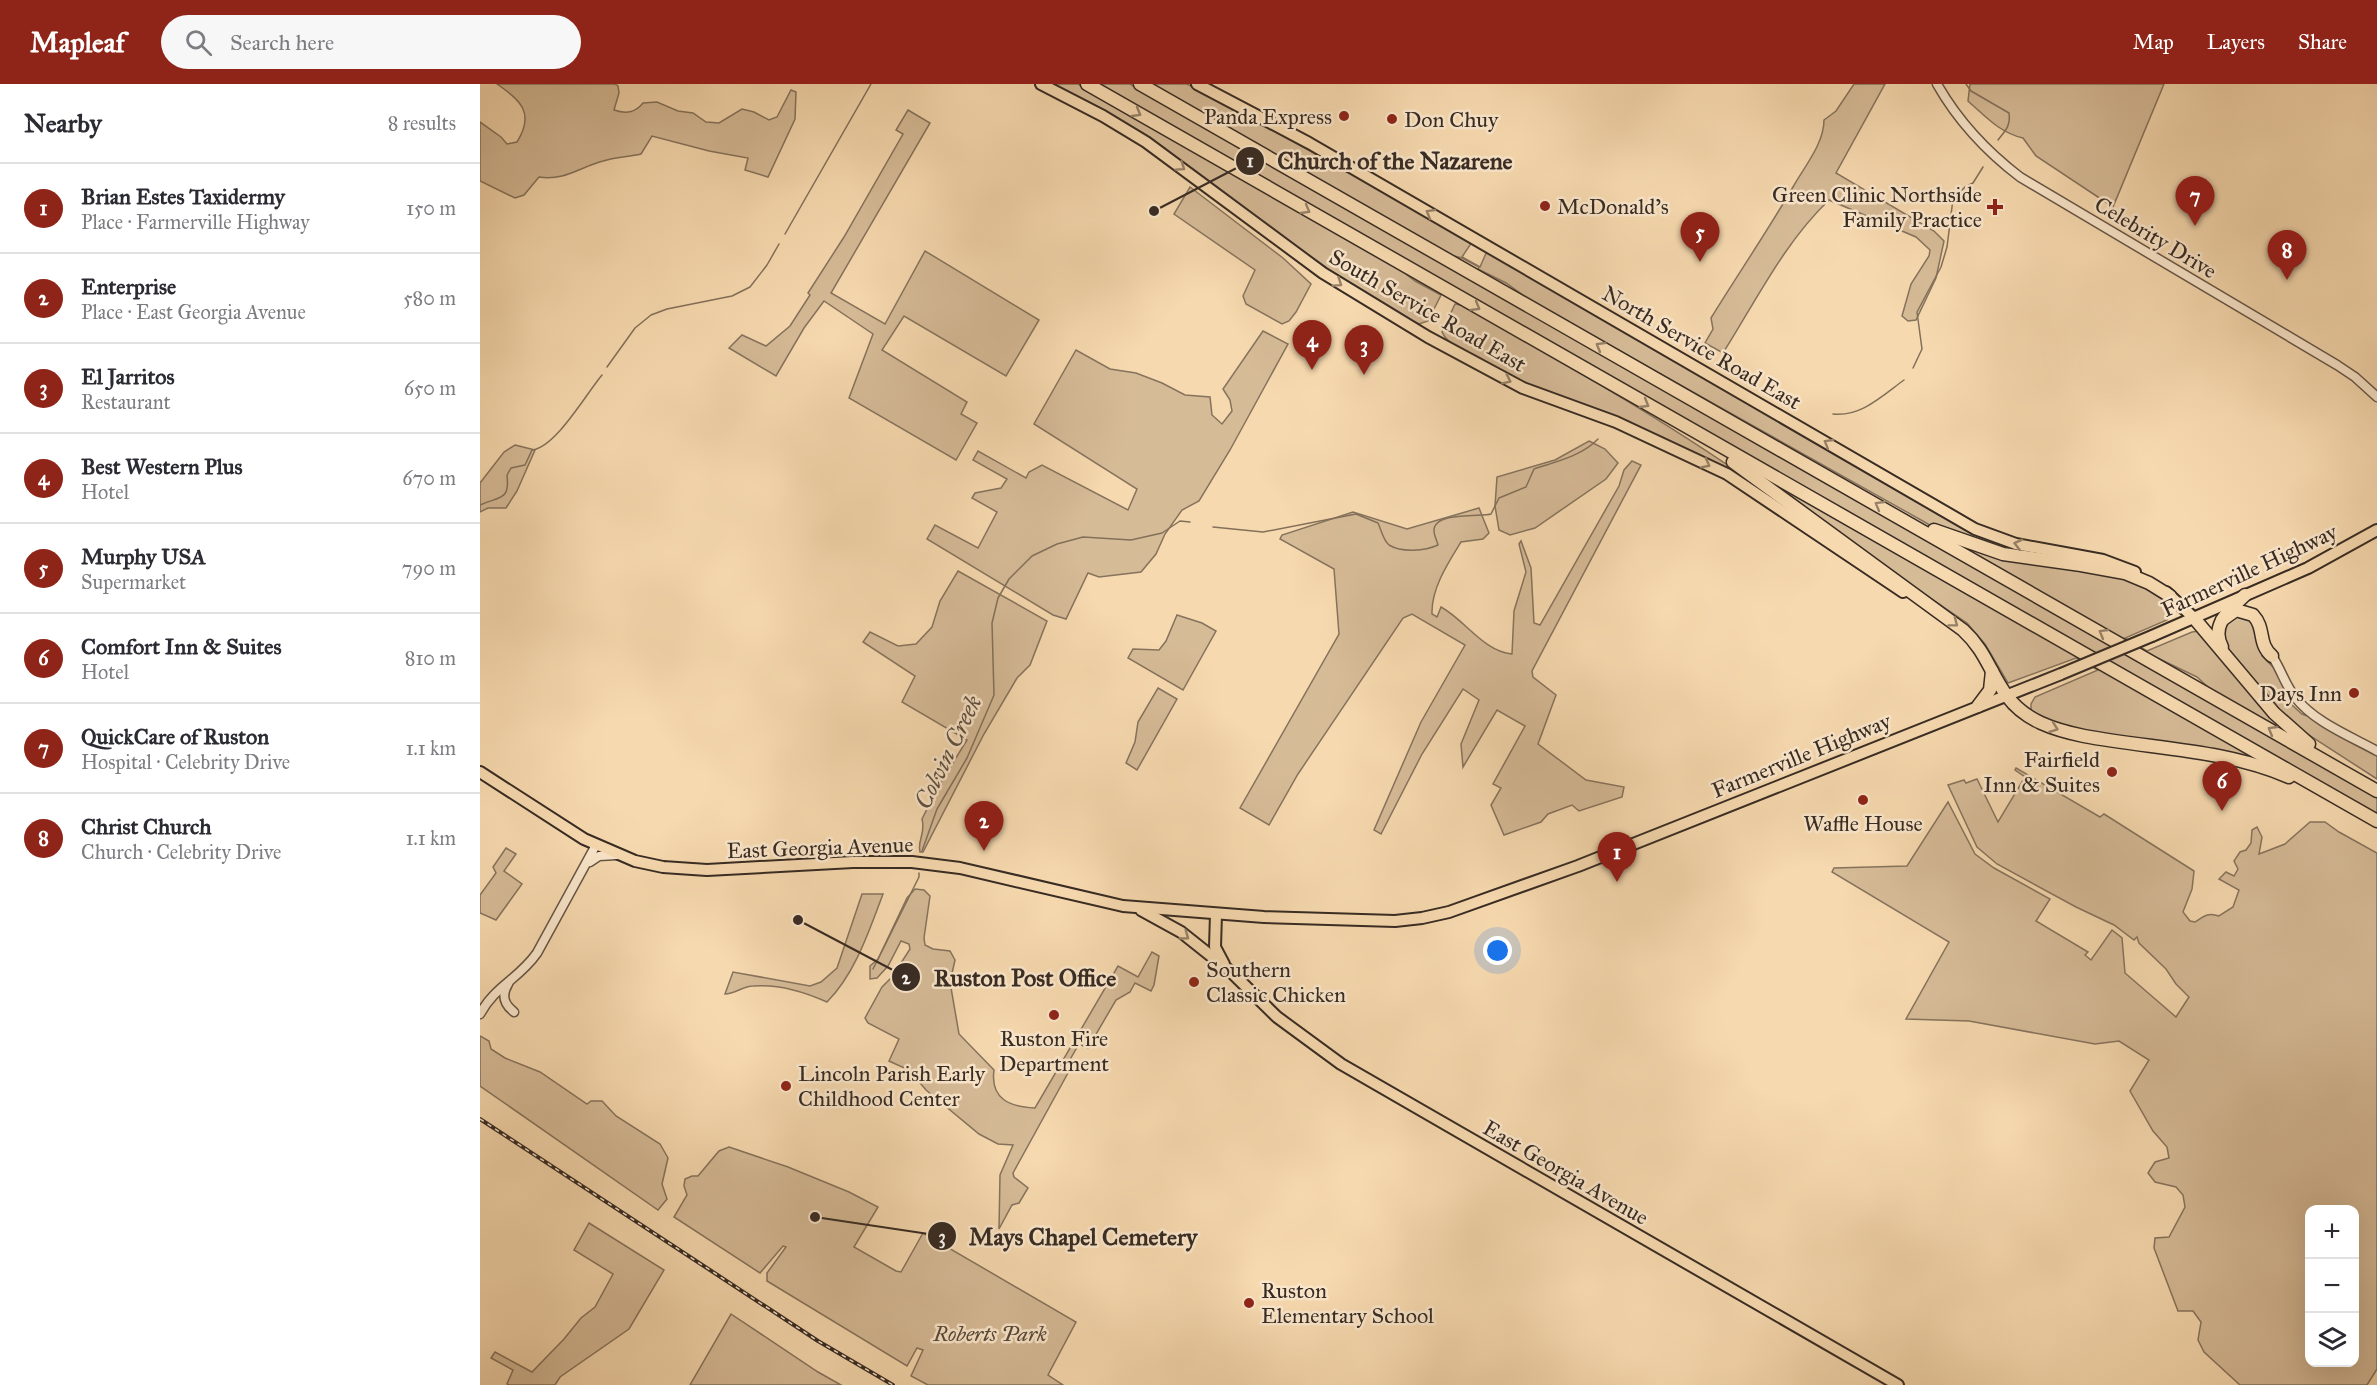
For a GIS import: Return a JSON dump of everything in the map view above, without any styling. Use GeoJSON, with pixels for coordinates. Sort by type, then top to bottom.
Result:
{"type":"FeatureCollection","features":[{"type":"Feature","properties":{"kind":"highway"},"geometry":{"type":"LineString","coordinates":[[1087,84],[2377,821]]}},
{"type":"Feature","properties":{"kind":"highway"},"geometry":{"type":"LineString","coordinates":[[1140,84],[2377,790]]}},
{"type":"Feature","properties":{"kind":"highway"},"geometry":{"type":"LineString","coordinates":[[1686,428],[1937,610],[1972,638],[1980,647],[2007,696],[2036,721],[2068,733],[2117,742],[2222,755],[2255,764],[2323,789]]}},
{"type":"Feature","properties":{"kind":"highway"},"geometry":{"type":"LineString","coordinates":[[1907,521],[2003,554],[2125,573],[2149,583],[2170,596]]}},
{"type":"Feature","properties":{"kind":"highway"},"geometry":{"type":"LineString","coordinates":[[2228,659],[2217,631],[2222,620],[2245,595]]}},
{"type":"Feature","properties":{"kind":"highway"},"geometry":{"type":"LineString","coordinates":[[2222,620],[2236,610],[2253,615],[2261,629],[2264,650],[2272,656]]}},
{"type":"Feature","properties":{"kind":"highway"},"geometry":{"type":"LineString","coordinates":[[2194,618],[2286,726],[2311,746],[2377,790]]}},
{"type":"Feature","properties":{"kind":"highway"},"geometry":{"type":"LineString","coordinates":[[1978,706],[1990,690],[1991,667]]}},
{"type":"Feature","properties":{"kind":"main road","name":"South Service Road East"},"geometry":{"type":"LineString","coordinates":[[1041,84],[1103,116],[1146,142],[1323,273],[1428,337],[1523,388],[1616,422],[1726,474],[1803,523],[1892,585],[1937,610]]}},
{"type":"Feature","properties":{"kind":"main road","name":"North Service Road East"},"geometry":{"type":"LineString","coordinates":[[1197,84],[1309,143],[1975,529],[2016,544],[2117,564],[2148,578],[2194,618]]}},
{"type":"Feature","properties":{"kind":"main road","name":"Farmerville Highway"},"geometry":{"type":"LineString","coordinates":[[1216,914],[1363,921],[1422,918],[1449,912],[1578,866],[2061,674],[2308,568],[2377,530]]}},
{"type":"Feature","properties":{"kind":"main road","name":"East Georgia Avenue"},"geometry":{"type":"LineString","coordinates":[[480,772],[568,830],[596,845],[622,856],[663,867],[690,870],[888,861],[926,863],[960,868],[1123,906],[1216,914]]}},
{"type":"Feature","properties":{"kind":"main road"},"geometry":{"type":"LineString","coordinates":[[1136,907],[1181,933],[1230,971]]}},
{"type":"Feature","properties":{"kind":"main road"},"geometry":{"type":"LineString","coordinates":[[1216,914],[1215,947],[1220,959],[1230,971]]}},
{"type":"Feature","properties":{"kind":"main road","name":"East Georgia Avenue"},"geometry":{"type":"LineString","coordinates":[[1230,971],[1277,1017],[1341,1064],[1898,1385]]}},
{"type":"Feature","properties":{"kind":"street","name":"Celebrity Drive"},"geometry":{"type":"LineString","coordinates":[[1937,84],[1964,124],[1982,145],[2020,177],[2337,365],[2355,377],[2377,397]]}},
{"type":"Feature","properties":{"kind":"street"},"geometry":{"type":"LineString","coordinates":[[2272,656],[2289,688],[2302,705],[2321,720],[2377,751]]}},
{"type":"Feature","properties":{"kind":"street"},"geometry":{"type":"LineString","coordinates":[[480,1014],[489,998],[525,969],[537,953],[596,845]]}},
{"type":"Feature","properties":{"kind":"street"},"geometry":{"type":"LineString","coordinates":[[579,877],[596,857],[608,854],[622,856]]}},
{"type":"Feature","properties":{"kind":"street"},"geometry":{"type":"LineString","coordinates":[[510,981],[504,993],[504,999],[506,1005],[514,1012]]}},
{"type":"Feature","properties":{"kind":"green space"},"geometry":{"type":"Polygon","coordinates":[[[497,84],[615,84],[618,86],[619,93],[614,110],[630,112],[643,103],[657,102],[678,111],[693,113],[706,122],[719,123],[742,109],[769,120],[777,117],[791,90],[796,92],[795,119],[768,177],[745,170],[748,158],[709,151],[652,136],[641,154],[608,160],[557,177],[539,177],[524,195],[515,198],[480,181],[480,122],[507,144],[517,142],[525,123],[523,108],[519,102],[497,84]]]}},
{"type":"Feature","properties":{"kind":"green space"},"geometry":{"type":"Polygon","coordinates":[[[1051,84],[1078,84],[1397,267],[1415,281],[1441,295],[1428,321],[1419,324],[1353,287],[1169,152],[1051,84]]]}},
{"type":"Feature","properties":{"kind":"green space"},"geometry":{"type":"Polygon","coordinates":[[[1099,84],[1130,84],[2377,797],[2377,815],[1099,84]]]}},
{"type":"Feature","properties":{"kind":"green space"},"geometry":{"type":"Polygon","coordinates":[[[1151,84],[1187,84],[1223,102],[1472,242],[1462,257],[1480,267],[1487,251],[1982,537],[2015,548],[2052,556],[2014,553],[1933,527],[1534,303],[1506,283],[1478,269],[1479,267],[1462,258],[1450,255],[1151,84]]]}},
{"type":"Feature","properties":{"kind":"green space"},"geometry":{"type":"Polygon","coordinates":[[[1854,84],[1885,84],[1836,173],[1934,231],[1944,241],[1936,278],[1916,320],[1908,321],[1902,316],[1911,284],[1929,256],[1930,250],[1916,237],[1829,200],[1784,254],[1723,353],[1705,343],[1713,329],[1711,318],[1813,155],[1821,138],[1824,120],[1836,111],[1854,84]]]}},
{"type":"Feature","properties":{"kind":"green space"},"geometry":{"type":"Polygon","coordinates":[[[1970,84],[2164,84],[2113,207],[2036,156],[2023,138],[2007,132],[1987,118],[1968,101],[1970,84]]]}},
{"type":"Feature","properties":{"kind":"green space"},"geometry":{"type":"Polygon","coordinates":[[[908,110],[930,123],[831,293],[885,324],[925,251],[1039,320],[1006,376],[904,316],[882,350],[967,402],[961,414],[977,423],[956,460],[849,398],[873,334],[824,301],[804,328],[776,376],[729,348],[742,335],[766,346],[790,326],[903,134],[896,130],[908,110]]]}},
{"type":"Feature","properties":{"kind":"green space"},"geometry":{"type":"Polygon","coordinates":[[[1190,187],[1283,258],[1311,284],[1289,321],[1282,324],[1246,304],[1243,296],[1255,270],[1174,214],[1190,187]]]}},
{"type":"Feature","properties":{"kind":"green space"},"geometry":{"type":"Polygon","coordinates":[[[1455,304],[1466,306],[1635,406],[1718,458],[1798,515],[1737,476],[1674,442],[1510,376],[1465,352],[1445,338],[1442,332],[1455,304]]]}},
{"type":"Feature","properties":{"kind":"green space"},"geometry":{"type":"Polygon","coordinates":[[[1263,331],[1288,344],[1230,450],[1199,501],[1182,510],[1165,534],[1156,554],[1141,572],[1099,577],[1088,573],[1066,619],[1053,615],[927,539],[935,525],[978,548],[997,512],[972,498],[975,493],[1001,488],[1007,479],[973,460],[978,451],[1026,478],[1029,472],[1042,465],[1128,510],[1137,489],[1034,424],[1076,350],[1110,369],[1136,373],[1185,395],[1210,397],[1212,415],[1222,424],[1232,411],[1230,400],[1223,389],[1263,331]]]}},
{"type":"Feature","properties":{"kind":"green space"},"geometry":{"type":"Polygon","coordinates":[[[1589,441],[1605,449],[1618,463],[1606,479],[1535,528],[1510,535],[1499,530],[1495,506],[1497,477],[1555,460],[1589,441]]]}},
{"type":"Feature","properties":{"kind":"green space"},"geometry":{"type":"Polygon","coordinates":[[[515,445],[535,450],[517,491],[506,508],[488,508],[480,512],[480,483],[504,452],[515,445]]]}},
{"type":"Feature","properties":{"kind":"green space"},"geometry":{"type":"Polygon","coordinates":[[[1632,461],[1641,465],[1532,671],[1533,677],[1556,695],[1538,744],[1586,780],[1624,787],[1622,797],[1579,811],[1572,805],[1548,814],[1541,822],[1504,835],[1491,805],[1501,788],[1493,784],[1525,726],[1497,710],[1463,767],[1461,744],[1479,700],[1463,689],[1422,754],[1381,834],[1374,830],[1421,722],[1465,645],[1412,614],[1403,618],[1298,774],[1269,825],[1240,808],[1339,634],[1334,569],[1280,539],[1282,535],[1353,512],[1407,529],[1479,508],[1489,533],[1483,539],[1461,542],[1437,586],[1432,614],[1437,617],[1441,607],[1492,647],[1512,654],[1514,611],[1526,572],[1519,544],[1521,541],[1531,568],[1534,623],[1540,625],[1619,486],[1624,470],[1632,461]]]}},
{"type":"Feature","properties":{"kind":"green space"},"geometry":{"type":"Polygon","coordinates":[[[1774,484],[2261,760],[2057,726],[2031,712],[2031,704],[2035,697],[2098,670],[2076,658],[2008,683],[1985,644],[1967,623],[1895,574],[1774,484]]]}},
{"type":"Feature","properties":{"kind":"green space"},"geometry":{"type":"Polygon","coordinates":[[[1968,549],[1994,556],[2103,571],[2135,581],[2169,602],[2173,610],[2167,620],[2125,638],[2147,651],[2199,631],[2286,732],[2210,689],[2197,677],[2147,653],[1968,549]]]}},
{"type":"Feature","properties":{"kind":"green space"},"geometry":{"type":"Polygon","coordinates":[[[958,571],[1047,621],[1030,665],[1017,678],[984,734],[923,852],[920,852],[922,819],[938,787],[967,740],[902,702],[915,676],[863,642],[870,632],[898,646],[916,644],[932,627],[940,601],[958,571]]]}},
{"type":"Feature","properties":{"kind":"green space"},"geometry":{"type":"Polygon","coordinates":[[[2246,613],[2260,633],[2262,656],[2277,671],[2292,705],[2302,714],[2377,755],[2377,779],[2298,728],[2230,654],[2220,631],[2226,619],[2246,613]]]}},
{"type":"Feature","properties":{"kind":"green space"},"geometry":{"type":"Polygon","coordinates":[[[1177,615],[1202,623],[1216,631],[1183,690],[1128,658],[1133,649],[1159,650],[1166,641],[1177,615]]]}},
{"type":"Feature","properties":{"kind":"green space"},"geometry":{"type":"Polygon","coordinates":[[[1158,688],[1177,699],[1137,770],[1126,763],[1135,742],[1138,722],[1158,688]]]}},
{"type":"Feature","properties":{"kind":"green space"},"geometry":{"type":"Polygon","coordinates":[[[2016,768],[2100,817],[2104,814],[2194,871],[2192,889],[2183,912],[2190,921],[2195,922],[2209,915],[2219,916],[2233,907],[2239,890],[2219,879],[2226,872],[2234,876],[2238,869],[2234,861],[2240,852],[2246,850],[2251,843],[2252,830],[2257,827],[2262,837],[2259,854],[2285,844],[2310,822],[2325,822],[2377,853],[2377,1369],[2367,1385],[2240,1385],[2204,1352],[2198,1340],[2201,1322],[2193,1311],[2178,1311],[2154,1248],[2155,1238],[2169,1237],[2185,1207],[2183,1195],[2176,1187],[2155,1182],[2148,1173],[2155,1162],[2169,1158],[2167,1147],[2153,1131],[2130,1091],[2149,1060],[2119,1041],[2095,1044],[1969,1021],[1906,1019],[1949,942],[1832,872],[1834,868],[1907,866],[1948,802],[1975,854],[1994,868],[2050,899],[2036,921],[2088,952],[2085,955],[2091,960],[2112,930],[2122,938],[2125,973],[2176,1017],[2189,997],[2166,969],[2139,943],[2137,937],[2134,940],[2114,925],[1997,864],[1977,847],[1948,785],[1977,779],[1998,822],[2025,777],[2015,770],[2016,768]]]}},
{"type":"Feature","properties":{"kind":"green space"},"geometry":{"type":"Polygon","coordinates":[[[506,848],[516,854],[504,871],[522,884],[496,920],[480,913],[480,895],[496,873],[493,867],[506,848]]]}},
{"type":"Feature","properties":{"kind":"green space"},"geometry":{"type":"Polygon","coordinates":[[[915,889],[924,890],[930,896],[925,945],[933,949],[950,951],[955,960],[950,982],[959,1034],[994,1070],[995,1088],[999,1095],[1017,1106],[1035,1108],[1118,966],[1138,977],[1152,952],[1159,956],[1151,991],[1135,983],[1130,992],[1116,1000],[1088,1048],[1079,1044],[1064,1070],[1068,1073],[1013,1173],[1014,1177],[1028,1188],[1019,1203],[1012,1205],[999,1229],[1000,1175],[1013,1145],[998,1144],[979,1134],[926,1090],[909,1070],[889,1061],[899,1039],[868,1023],[865,1018],[882,987],[892,977],[910,949],[909,944],[901,941],[888,966],[877,978],[870,979],[870,966],[878,959],[907,898],[915,889]]]}},
{"type":"Feature","properties":{"kind":"green space"},"geometry":{"type":"Polygon","coordinates":[[[862,894],[883,894],[867,937],[846,979],[827,1002],[800,992],[772,986],[749,986],[725,994],[733,972],[810,986],[821,982],[837,968],[862,894]]]}},
{"type":"Feature","properties":{"kind":"green space"},"geometry":{"type":"Polygon","coordinates":[[[480,1036],[489,1041],[491,1049],[505,1058],[540,1072],[587,1104],[591,1101],[602,1101],[616,1116],[660,1144],[668,1158],[662,1184],[667,1199],[658,1210],[480,1086],[480,1036]]]}},
{"type":"Feature","properties":{"kind":"green space","name":"Roberts Park"},"geometry":{"type":"Polygon","coordinates":[[[729,1147],[788,1167],[849,1192],[878,1207],[854,1247],[896,1271],[901,1272],[923,1233],[1076,1322],[1048,1375],[1063,1385],[928,1385],[911,1376],[923,1350],[917,1348],[907,1366],[767,1281],[767,1273],[786,1247],[783,1246],[760,1273],[674,1217],[687,1195],[684,1186],[685,1179],[698,1176],[719,1151],[729,1147]]]}},
{"type":"Feature","properties":{"kind":"green space"},"geometry":{"type":"Polygon","coordinates":[[[589,1223],[664,1270],[629,1329],[560,1377],[555,1385],[507,1384],[513,1370],[491,1358],[495,1352],[532,1372],[581,1318],[595,1307],[613,1274],[574,1250],[589,1223]]]}},
{"type":"Feature","properties":{"kind":"green space"},"geometry":{"type":"Polygon","coordinates":[[[731,1314],[818,1372],[841,1385],[690,1385],[731,1314]]]}},
{"type":"Feature","properties":{"kind":"waterway"},"geometry":{"type":"LineString","coordinates":[[785,234],[871,84]]}},
{"type":"Feature","properties":{"kind":"waterway","name":"Colvin Creek"},"geometry":{"type":"LineString","coordinates":[[1966,84],[1971,91],[2009,113],[2008,125],[1998,140]]}},
{"type":"Feature","properties":{"kind":"waterway","name":"Colvin Creek"},"geometry":{"type":"LineString","coordinates":[[1913,368],[1922,349],[1917,312],[1941,267],[1947,247],[1953,199],[1965,187],[1973,183],[1983,167]]}},
{"type":"Feature","properties":{"kind":"waterway"},"geometry":{"type":"LineString","coordinates":[[607,367],[635,328],[651,315],[667,309],[732,296],[750,287],[779,244]]}},
{"type":"Feature","properties":{"kind":"waterway"},"geometry":{"type":"LineString","coordinates":[[480,505],[505,494],[508,483],[507,475],[511,468],[525,465],[532,450],[551,440],[602,375]]}},
{"type":"Feature","properties":{"kind":"waterway","name":"Colvin Creek"},"geometry":{"type":"LineString","coordinates":[[1833,414],[1862,409],[1904,380]]}},
{"type":"Feature","properties":{"kind":"waterway","name":"Colvin Creek"},"geometry":{"type":"LineString","coordinates":[[1213,527],[1263,532],[1356,514],[1378,523],[1387,543],[1394,548],[1427,549],[1438,545],[1434,531],[1441,520],[1459,516],[1491,514],[1499,498],[1526,487],[1534,469],[1576,454],[1598,439]]}},
{"type":"Feature","properties":{"kind":"waterway","name":"Colvin Creek"},"geometry":{"type":"LineString","coordinates":[[922,851],[937,809],[967,758],[994,695],[992,623],[998,598],[1009,579],[1032,556],[1057,544],[1083,537],[1131,540],[1162,533],[1180,521],[1190,522]]}},
{"type":"Feature","properties":{"kind":"waterway","name":"Colvin Creek"},"geometry":{"type":"LineString","coordinates":[[873,969],[919,873]]}},
{"type":"Feature","properties":{"kind":"railway"},"geometry":{"type":"LineString","coordinates":[[480,1119],[818,1341],[893,1385]]}},
{"type":"Feature","properties":{"kind":"place","name":"Panda Express"},"geometry":{"type":"Point","coordinates":[1344,116]}},
{"type":"Feature","properties":{"kind":"place","name":"Don Chuy"},"geometry":{"type":"Point","coordinates":[1392,119]}},
{"type":"Feature","properties":{"kind":"place","name":"McDonald's"},"geometry":{"type":"Point","coordinates":[1545,206]}},
{"type":"Feature","properties":{"kind":"place","name":"Green Clinic Northside Family Practice"},"geometry":{"type":"Point","coordinates":[1995,207]}},
{"type":"Feature","properties":{"kind":"place","name":"Church of the Nazarene"},"geometry":{"type":"Point","coordinates":[1154,211]}},
{"type":"Feature","properties":{"kind":"place","name":"QuickCare of Ruston"},"geometry":{"type":"Point","coordinates":[2195,226]}},
{"type":"Feature","properties":{"kind":"place","name":"Murphy USA"},"geometry":{"type":"Point","coordinates":[1700,262]}},
{"type":"Feature","properties":{"kind":"place","name":"Christ Church"},"geometry":{"type":"Point","coordinates":[2287,280]}},
{"type":"Feature","properties":{"kind":"place","name":"Best Western Plus"},"geometry":{"type":"Point","coordinates":[1312,370]}},
{"type":"Feature","properties":{"kind":"place","name":"El Jarritos"},"geometry":{"type":"Point","coordinates":[1364,375]}},
{"type":"Feature","properties":{"kind":"place","name":"Days Inn"},"geometry":{"type":"Point","coordinates":[2354,693]}},
{"type":"Feature","properties":{"kind":"place","name":"Fairfield Inn & Suites"},"geometry":{"type":"Point","coordinates":[2112,772]}},
{"type":"Feature","properties":{"kind":"place","name":"Waffle House"},"geometry":{"type":"Point","coordinates":[1863,800]}},
{"type":"Feature","properties":{"kind":"place","name":"Comfort Inn & Suites"},"geometry":{"type":"Point","coordinates":[2222,811]}},
{"type":"Feature","properties":{"kind":"place","name":"Enterprise"},"geometry":{"type":"Point","coordinates":[984,851]}},
{"type":"Feature","properties":{"kind":"place","name":"Brian Estes Taxidermy"},"geometry":{"type":"Point","coordinates":[1617,882]}},
{"type":"Feature","properties":{"kind":"place","name":"Ruston Post Office"},"geometry":{"type":"Point","coordinates":[798,920]}},
{"type":"Feature","properties":{"kind":"place","name":"Southern Classic Chicken"},"geometry":{"type":"Point","coordinates":[1194,982]}},
{"type":"Feature","properties":{"kind":"place","name":"Ruston Fire Department"},"geometry":{"type":"Point","coordinates":[1054,1015]}},
{"type":"Feature","properties":{"kind":"place","name":"Lincoln Parish Early Childhood Center"},"geometry":{"type":"Point","coordinates":[786,1086]}},
{"type":"Feature","properties":{"kind":"place","name":"Mays Chapel Cemetery"},"geometry":{"type":"Point","coordinates":[815,1217]}},
{"type":"Feature","properties":{"kind":"place","name":"Ruston Elementary School"},"geometry":{"type":"Point","coordinates":[1249,1303]}}]}
